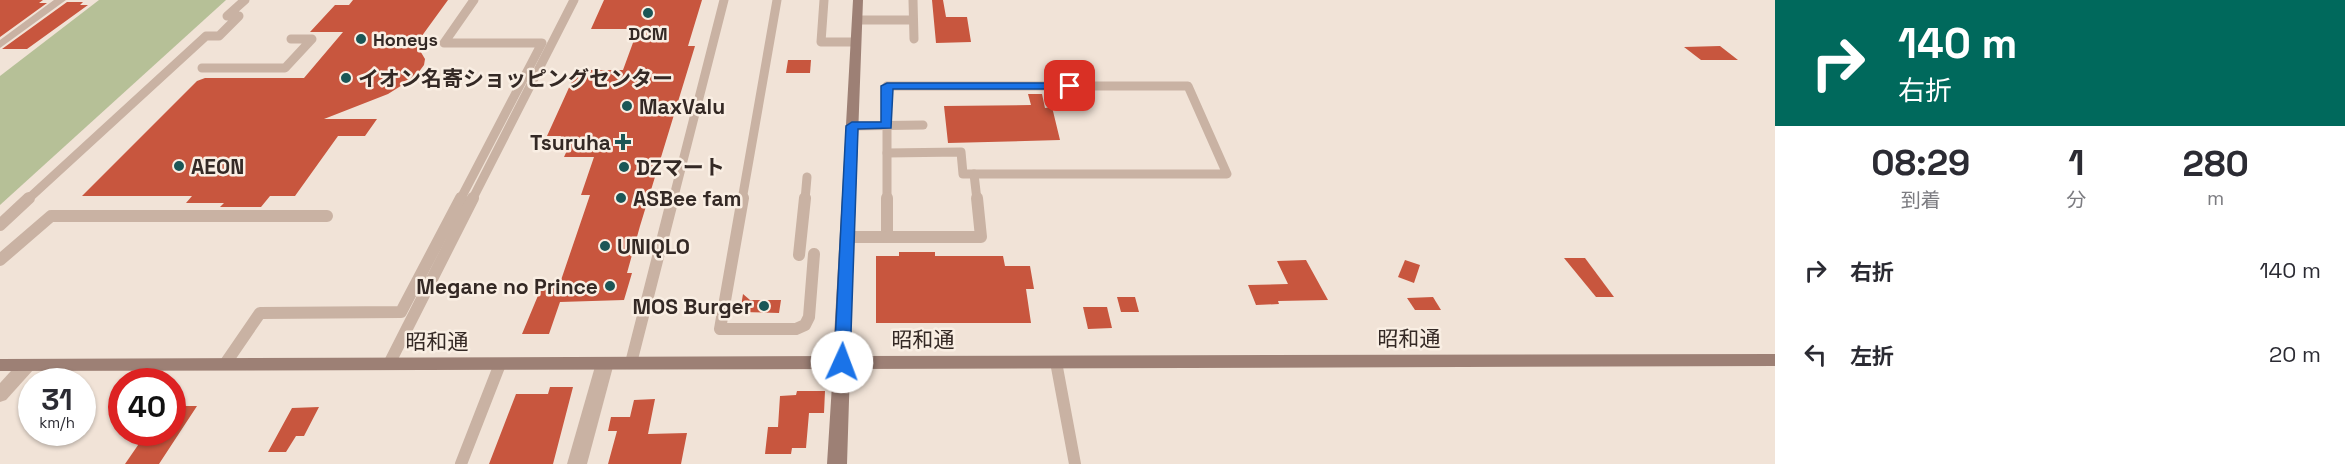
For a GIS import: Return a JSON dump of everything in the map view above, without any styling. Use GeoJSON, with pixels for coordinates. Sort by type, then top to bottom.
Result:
{"type":"FeatureCollection","features":[{"type":"Feature","properties":{"kind":"street"},"geometry":{"type":"LineString","coordinates":[[0,45],[61,0]]}},
{"type":"Feature","properties":{"kind":"street"},"geometry":{"type":"LineString","coordinates":[[837,464],[858,0]]}},
{"type":"Feature","properties":{"kind":"street","name":"昭和通"},"geometry":{"type":"LineString","coordinates":[[0,365],[1775,360]]}},
{"type":"Feature","properties":{"kind":"street"},"geometry":{"type":"LineString","coordinates":[[577,464],[605,363]]}},
{"type":"Feature","properties":{"kind":"street"},"geometry":{"type":"LineString","coordinates":[[0,395],[27,365]]}},
{"type":"Feature","properties":{"kind":"lane"},"geometry":{"type":"LineString","coordinates":[[0,225],[206,36],[219,36],[240,16],[227,16],[245,0]]}},
{"type":"Feature","properties":{"kind":"lane"},"geometry":{"type":"LineString","coordinates":[[225,364],[260,313],[401,312],[542,43],[444,43],[474,0]]}},
{"type":"Feature","properties":{"kind":"lane"},"geometry":{"type":"LineString","coordinates":[[389,364],[574,0]]}},
{"type":"Feature","properties":{"kind":"lane"},"geometry":{"type":"LineString","coordinates":[[631,363],[724,0]]}},
{"type":"Feature","properties":{"kind":"lane"},"geometry":{"type":"LineString","coordinates":[[777,0],[720,329],[796,329],[805,325],[809,316],[813,254]]}},
{"type":"Feature","properties":{"kind":"lane"},"geometry":{"type":"LineString","coordinates":[[824,0],[821,42],[856,42]]}},
{"type":"Feature","properties":{"kind":"lane"},"geometry":{"type":"LineString","coordinates":[[913,0],[914,39]]}},
{"type":"Feature","properties":{"kind":"lane"},"geometry":{"type":"LineString","coordinates":[[857,20],[913,20]]}},
{"type":"Feature","properties":{"kind":"lane"},"geometry":{"type":"LineString","coordinates":[[201,68],[285,68],[312,39],[291,39]]}},
{"type":"Feature","properties":{"kind":"lane"},"geometry":{"type":"LineString","coordinates":[[887,153],[961,152],[963,174],[1227,174],[1188,86],[887,86],[887,125],[887,153],[887,237]]}},
{"type":"Feature","properties":{"kind":"lane"},"geometry":{"type":"LineString","coordinates":[[852,126],[923,125]]}},
{"type":"Feature","properties":{"kind":"lane"},"geometry":{"type":"LineString","coordinates":[[848,237],[981,237],[974,174]]}},
{"type":"Feature","properties":{"kind":"lane"},"geometry":{"type":"LineString","coordinates":[[799,255],[807,177]]}},
{"type":"Feature","properties":{"kind":"lane"},"geometry":{"type":"LineString","coordinates":[[0,260],[51,216],[327,216]]}},
{"type":"Feature","properties":{"kind":"lane"},"geometry":{"type":"LineString","coordinates":[[1056,362],[1075,464]]}},
{"type":"Feature","properties":{"kind":"lane"},"geometry":{"type":"LineString","coordinates":[[461,464],[500,364]]}},
{"type":"Feature","properties":{"kind":"green space"},"geometry":{"type":"Polygon","coordinates":[[[99,0],[226,0],[0,205],[0,76],[99,0]]]}},
{"type":"Feature","properties":{"kind":"building"},"geometry":{"type":"Polygon","coordinates":[[[0,0],[43,0],[39,3],[47,3],[0,37],[0,0]]]}},
{"type":"Feature","properties":{"kind":"building"},"geometry":{"type":"Polygon","coordinates":[[[353,0],[448,0],[416,44],[425,59],[424,65],[415,77],[388,94],[324,119],[377,119],[365,136],[338,136],[295,196],[270,196],[261,207],[220,207],[224,203],[186,203],[192,196],[82,196],[197,81],[205,78],[304,78],[343,32],[310,32],[335,5],[349,5],[353,0]]]}},
{"type":"Feature","properties":{"kind":"building"},"geometry":{"type":"Polygon","coordinates":[[[604,0],[702,0],[688,46],[695,46],[640,226],[627,273],[632,273],[624,300],[560,302],[549,334],[522,334],[542,286],[559,286],[590,195],[581,195],[594,157],[564,157],[570,144],[558,143],[561,136],[547,136],[577,70],[623,70],[638,29],[591,29],[604,0]]]}},
{"type":"Feature","properties":{"kind":"building"},"geometry":{"type":"Polygon","coordinates":[[[932,0],[943,0],[946,17],[967,17],[971,42],[936,43],[932,0]]]}},
{"type":"Feature","properties":{"kind":"building"},"geometry":{"type":"Polygon","coordinates":[[[67,2],[83,2],[80,5],[88,5],[27,49],[2,49],[67,2]]]}},
{"type":"Feature","properties":{"kind":"building"},"geometry":{"type":"Polygon","coordinates":[[[1720,46],[1738,60],[1701,60],[1684,47],[1720,46]]]}},
{"type":"Feature","properties":{"kind":"building"},"geometry":{"type":"Polygon","coordinates":[[[788,60],[811,60],[810,73],[786,73],[788,60]]]}},
{"type":"Feature","properties":{"kind":"building"},"geometry":{"type":"Polygon","coordinates":[[[1028,94],[1042,94],[1045,108],[1052,107],[1060,140],[948,143],[944,106],[1031,105],[1028,94]]]}},
{"type":"Feature","properties":{"kind":"building"},"geometry":{"type":"Polygon","coordinates":[[[899,252],[935,252],[935,256],[1003,256],[1005,266],[1030,266],[1034,289],[1026,289],[1031,323],[876,323],[876,256],[899,256],[899,252]]]}},
{"type":"Feature","properties":{"kind":"building"},"geometry":{"type":"Polygon","coordinates":[[[1564,258],[1585,258],[1614,297],[1596,297],[1564,258]]]}},
{"type":"Feature","properties":{"kind":"building"},"geometry":{"type":"Polygon","coordinates":[[[1306,260],[1328,300],[1278,301],[1279,304],[1256,305],[1248,285],[1288,284],[1277,261],[1306,260]]]}},
{"type":"Feature","properties":{"kind":"building"},"geometry":{"type":"Polygon","coordinates":[[[1405,260],[1420,265],[1414,283],[1398,277],[1405,260]]]}},
{"type":"Feature","properties":{"kind":"building"},"geometry":{"type":"Polygon","coordinates":[[[743,294],[750,300],[781,300],[779,313],[740,312],[743,294]]]}},
{"type":"Feature","properties":{"kind":"building"},"geometry":{"type":"Polygon","coordinates":[[[1117,297],[1135,297],[1139,312],[1121,312],[1117,297]]]}},
{"type":"Feature","properties":{"kind":"building"},"geometry":{"type":"Polygon","coordinates":[[[1433,297],[1441,310],[1415,310],[1407,298],[1433,297]]]}},
{"type":"Feature","properties":{"kind":"building"},"geometry":{"type":"Polygon","coordinates":[[[1083,307],[1107,307],[1112,328],[1088,329],[1083,307]]]}},
{"type":"Feature","properties":{"kind":"building"},"geometry":{"type":"Polygon","coordinates":[[[550,387],[573,387],[553,464],[489,464],[516,394],[548,394],[550,387]]]}},
{"type":"Feature","properties":{"kind":"building"},"geometry":{"type":"Polygon","coordinates":[[[797,391],[825,391],[824,413],[809,413],[806,448],[792,448],[791,454],[765,454],[768,427],[778,427],[780,396],[796,395],[797,391]]]}},
{"type":"Feature","properties":{"kind":"building"},"geometry":{"type":"Polygon","coordinates":[[[655,399],[648,434],[687,433],[681,464],[608,464],[617,431],[608,431],[611,417],[630,417],[634,400],[655,399]]]}},
{"type":"Feature","properties":{"kind":"building"},"geometry":{"type":"Polygon","coordinates":[[[186,406],[197,406],[186,423],[186,406]]]}},
{"type":"Feature","properties":{"kind":"building"},"geometry":{"type":"Polygon","coordinates":[[[319,407],[304,436],[296,436],[286,452],[268,452],[292,408],[319,407]]]}},
{"type":"Feature","properties":{"kind":"building"},"geometry":{"type":"Polygon","coordinates":[[[137,446],[171,446],[159,464],[125,464],[137,446]]]}},
{"type":"Feature","properties":{"kind":"place","name":"DCM"},"geometry":{"type":"Point","coordinates":[648,13]}},
{"type":"Feature","properties":{"kind":"place","name":"Honeys"},"geometry":{"type":"Point","coordinates":[361,39]}},
{"type":"Feature","properties":{"kind":"place","name":"イオン名寄ショッピングセンター"},"geometry":{"type":"Point","coordinates":[346,78]}},
{"type":"Feature","properties":{"kind":"place","name":"MaxValu"},"geometry":{"type":"Point","coordinates":[627,106]}},
{"type":"Feature","properties":{"kind":"place","name":"Tsuruha"},"geometry":{"type":"Point","coordinates":[623,142]}},
{"type":"Feature","properties":{"kind":"place","name":"AEON"},"geometry":{"type":"Point","coordinates":[179,166]}},
{"type":"Feature","properties":{"kind":"place","name":"DZマート"},"geometry":{"type":"Point","coordinates":[624,167]}},
{"type":"Feature","properties":{"kind":"place","name":"ASBee fam"},"geometry":{"type":"Point","coordinates":[621,198]}},
{"type":"Feature","properties":{"kind":"place","name":"UNIQLO"},"geometry":{"type":"Point","coordinates":[605,246]}},
{"type":"Feature","properties":{"kind":"place","name":"Megane no Prince"},"geometry":{"type":"Point","coordinates":[610,286]}},
{"type":"Feature","properties":{"kind":"place","name":"MOS Burger"},"geometry":{"type":"Point","coordinates":[764,306]}},
{"type":"Feature","properties":{"kind":"route"},"geometry":{"type":"LineString","coordinates":[[842,362],[852,126],[887,125],[887,86],[1070,86]]}}]}
